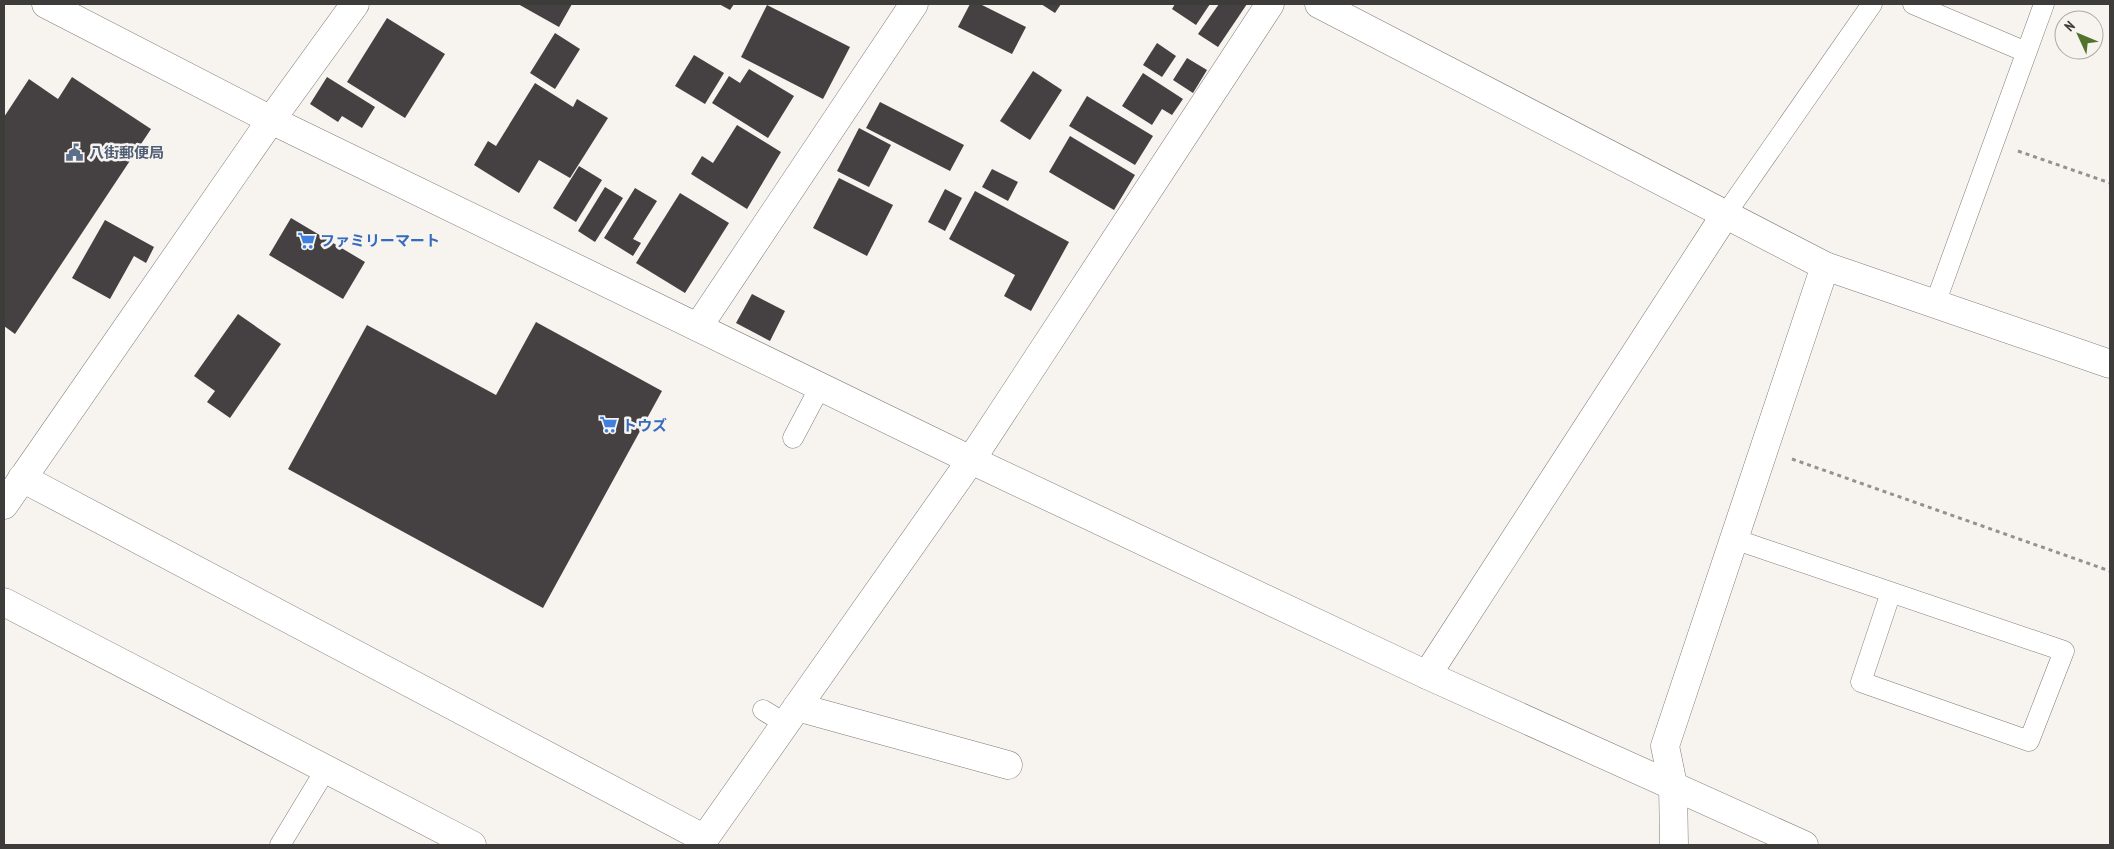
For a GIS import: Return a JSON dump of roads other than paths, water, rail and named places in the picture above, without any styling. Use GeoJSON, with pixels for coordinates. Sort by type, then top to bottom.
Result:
{"type":"FeatureCollection","features":[{"type":"Feature","properties":{"kind":"street"},"geometry":{"type":"LineString","coordinates":[[46,4],[271,120],[971,460],[1427,675],[1804,845]]}},
{"type":"Feature","properties":{"kind":"street"},"geometry":{"type":"LineString","coordinates":[[4,505],[271,120],[355,4]]}},
{"type":"Feature","properties":{"kind":"street"},"geometry":{"type":"LineString","coordinates":[[698,328],[914,4]]}},
{"type":"Feature","properties":{"kind":"street"},"geometry":{"type":"LineString","coordinates":[[22,478],[702,842],[782,714],[971,460],[1270,4]]}},
{"type":"Feature","properties":{"kind":"street"},"geometry":{"type":"LineString","coordinates":[[1319,4],[1825,266],[2110,364]]}},
{"type":"Feature","properties":{"kind":"street"},"geometry":{"type":"LineString","coordinates":[[1427,675],[1725,215]]}},
{"type":"Feature","properties":{"kind":"street"},"geometry":{"type":"LineString","coordinates":[[1674,845],[1672,785],[1665,746],[1825,266]]}},
{"type":"Feature","properties":{"kind":"street"},"geometry":{"type":"LineString","coordinates":[[4,602],[472,845]]}},
{"type":"Feature","properties":{"kind":"street"},"geometry":{"type":"LineString","coordinates":[[782,714],[1008,765]]}},
{"type":"Feature","properties":{"kind":"lane"},"geometry":{"type":"LineString","coordinates":[[1725,215],[1872,4]]}},
{"type":"Feature","properties":{"kind":"lane"},"geometry":{"type":"LineString","coordinates":[[1913,4],[2026,52]]}},
{"type":"Feature","properties":{"kind":"lane"},"geometry":{"type":"LineString","coordinates":[[1935,304],[2044,4]]}},
{"type":"Feature","properties":{"kind":"lane"},"geometry":{"type":"LineString","coordinates":[[793,438],[820,387]]}},
{"type":"Feature","properties":{"kind":"lane"},"geometry":{"type":"LineString","coordinates":[[1734,539],[1892,592],[2064,651],[2029,741],[1860,682],[1892,592]]}},
{"type":"Feature","properties":{"kind":"lane"},"geometry":{"type":"LineString","coordinates":[[280,845],[326,769]]}},
{"type":"Feature","properties":{"kind":"place","name":"八街郵便局"},"geometry":{"type":"Point","coordinates":[75,152]}},
{"type":"Feature","properties":{"kind":"place","name":"ファミリーマート"},"geometry":{"type":"Point","coordinates":[306,240]}},
{"type":"Feature","properties":{"kind":"place","name":"トウズ"},"geometry":{"type":"Point","coordinates":[608,425]}}]}
